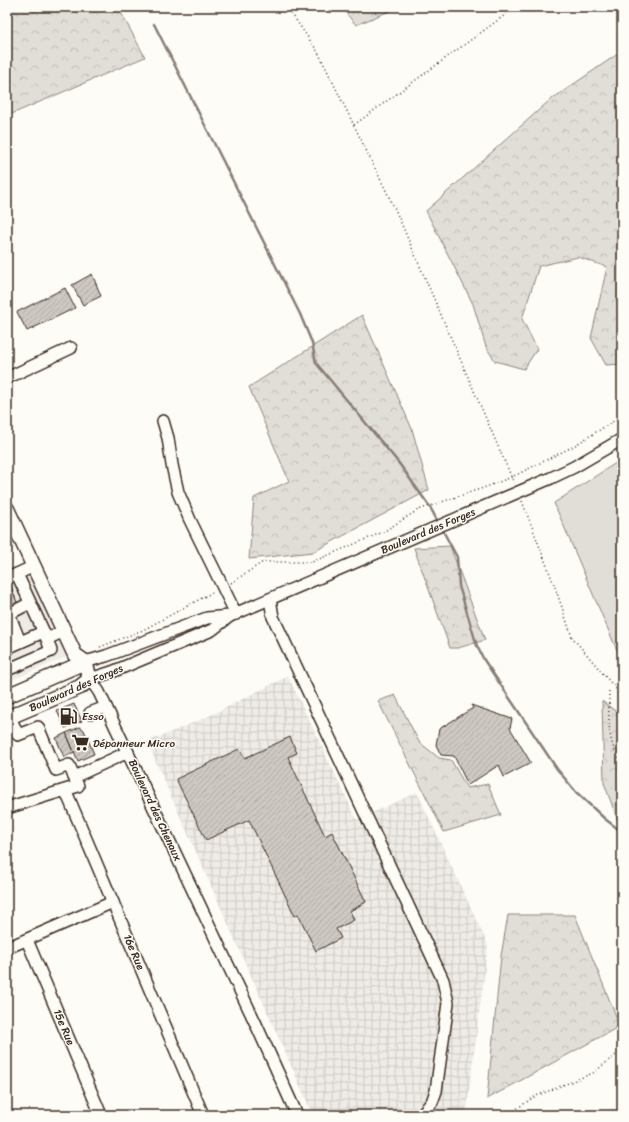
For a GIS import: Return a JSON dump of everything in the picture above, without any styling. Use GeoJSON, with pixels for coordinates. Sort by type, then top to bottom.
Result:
{"type":"FeatureCollection","features":[{"type":"Feature","properties":{"kind":"main road","name":"Boulevard des Chenaux"},"geometry":{"type":"LineString","coordinates":[[7,509],[76,654],[85,662],[90,679]]}},
{"type":"Feature","properties":{"kind":"main road","name":"Boulevard des Forges"},"geometry":{"type":"LineString","coordinates":[[7,696],[85,662]]}},
{"type":"Feature","properties":{"kind":"main road","name":"Boulevard des Forges"},"geometry":{"type":"LineString","coordinates":[[9,717],[80,687],[90,679]]}},
{"type":"Feature","properties":{"kind":"street"},"geometry":{"type":"LineString","coordinates":[[7,378],[71,348]]}},
{"type":"Feature","properties":{"kind":"street"},"geometry":{"type":"LineString","coordinates":[[163,420],[168,438],[178,492],[223,587],[233,615]]}},
{"type":"Feature","properties":{"kind":"street","name":"Boulevard des Forges"},"geometry":{"type":"LineString","coordinates":[[90,679],[112,672],[212,630],[233,615],[574,467],[622,439]]}},
{"type":"Feature","properties":{"kind":"street"},"geometry":{"type":"LineString","coordinates":[[7,670],[51,650],[30,603],[12,576],[34,566]]}},
{"type":"Feature","properties":{"kind":"street"},"geometry":{"type":"LineString","coordinates":[[270,599],[273,617],[443,980],[448,1003],[436,1091],[432,1102],[421,1115]]}},
{"type":"Feature","properties":{"kind":"street"},"geometry":{"type":"LineString","coordinates":[[20,642],[8,614],[30,603]]}},
{"type":"Feature","properties":{"kind":"street","name":"Boulevard des Forges"},"geometry":{"type":"LineString","coordinates":[[85,662],[106,656],[161,634],[207,618],[233,615]]}},
{"type":"Feature","properties":{"kind":"street"},"geometry":{"type":"LineString","coordinates":[[7,648],[20,642],[64,630]]}},
{"type":"Feature","properties":{"kind":"street","name":"Boulevard des Chenaux"},"geometry":{"type":"LineString","coordinates":[[90,679],[99,692],[128,752],[252,1015],[297,1115]]}},
{"type":"Feature","properties":{"kind":"street"},"geometry":{"type":"LineString","coordinates":[[90,714],[106,707]]}},
{"type":"Feature","properties":{"kind":"street"},"geometry":{"type":"LineString","coordinates":[[7,808],[78,786],[69,765],[56,770],[38,727],[18,735],[9,717]]}},
{"type":"Feature","properties":{"kind":"street"},"geometry":{"type":"LineString","coordinates":[[74,777],[128,752]]}},
{"type":"Feature","properties":{"kind":"street","name":"16e Rue"},"geometry":{"type":"LineString","coordinates":[[64,791],[66,792],[203,1115]]}},
{"type":"Feature","properties":{"kind":"street"},"geometry":{"type":"LineString","coordinates":[[7,948],[113,902]]}},
{"type":"Feature","properties":{"kind":"street","name":"15e Rue"},"geometry":{"type":"LineString","coordinates":[[27,940],[101,1115]]}},
{"type":"Feature","properties":{"kind":"path"},"geometry":{"type":"LineString","coordinates":[[287,7],[318,52],[395,209],[512,476],[555,587],[572,637],[622,696]]}},
{"type":"Feature","properties":{"kind":"path"},"geometry":{"type":"LineString","coordinates":[[354,125],[516,7]]}},
{"type":"Feature","properties":{"kind":"path"},"geometry":{"type":"LineString","coordinates":[[98,647],[143,630],[239,578],[263,562],[312,562],[382,532],[418,510],[486,487],[512,476],[572,447],[622,416]]}},
{"type":"Feature","properties":{"kind":"path"},"geometry":{"type":"LineString","coordinates":[[609,691],[608,727],[612,744],[622,764]]}},
{"type":"Feature","properties":{"kind":"path"},"geometry":{"type":"LineString","coordinates":[[507,1115],[536,1096],[592,1073],[622,1050]]}},
{"type":"Feature","properties":{"kind":"shaded area"},"geometry":{"type":"Polygon","coordinates":[[[25,568],[69,656],[7,682],[7,576],[25,568]]]}},
{"type":"Feature","properties":{"kind":"shaded area"},"geometry":{"type":"Polygon","coordinates":[[[288,676],[357,820],[417,792],[488,945],[466,1115],[313,1115],[147,742],[207,717],[288,676]]]}},
{"type":"Feature","properties":{"kind":"green space"},"geometry":{"type":"Polygon","coordinates":[[[7,7],[118,7],[145,57],[7,116],[7,7]]]}},
{"type":"Feature","properties":{"kind":"green space"},"geometry":{"type":"Polygon","coordinates":[[[341,7],[399,7],[356,25],[341,7]]]}},
{"type":"Feature","properties":{"kind":"green space"},"geometry":{"type":"Polygon","coordinates":[[[622,51],[622,364],[606,365],[591,338],[607,267],[578,257],[539,266],[522,319],[537,349],[524,369],[495,361],[486,347],[473,304],[426,211],[549,101],[622,51]]]}},
{"type":"Feature","properties":{"kind":"green space"},"geometry":{"type":"Polygon","coordinates":[[[362,315],[412,429],[429,490],[313,552],[249,559],[254,498],[289,481],[249,387],[362,315]]]}},
{"type":"Feature","properties":{"kind":"green space"},"geometry":{"type":"Polygon","coordinates":[[[622,459],[622,662],[554,503],[622,459]]]}},
{"type":"Feature","properties":{"kind":"green space"},"geometry":{"type":"Polygon","coordinates":[[[450,546],[485,640],[458,648],[450,648],[414,548],[450,546]]]}},
{"type":"Feature","properties":{"kind":"green space"},"geometry":{"type":"Polygon","coordinates":[[[395,695],[419,742],[439,758],[451,760],[467,788],[488,784],[501,815],[444,832],[378,701],[395,695]]]}},
{"type":"Feature","properties":{"kind":"green space"},"geometry":{"type":"Polygon","coordinates":[[[602,701],[622,716],[622,832],[604,783],[602,701]]]}},
{"type":"Feature","properties":{"kind":"green space"},"geometry":{"type":"Polygon","coordinates":[[[508,915],[575,915],[620,1026],[487,1099],[501,956],[508,915]]]}},
{"type":"Feature","properties":{"kind":"building"},"geometry":{"type":"Polygon","coordinates":[[[92,274],[101,296],[83,305],[72,285],[92,274]]]}},
{"type":"Feature","properties":{"kind":"building"},"geometry":{"type":"Polygon","coordinates":[[[65,288],[75,308],[27,331],[17,312],[65,288]]]}},
{"type":"Feature","properties":{"kind":"building"},"geometry":{"type":"Polygon","coordinates":[[[9,581],[18,605],[7,610],[7,582],[9,581]]]}},
{"type":"Feature","properties":{"kind":"building","name":"Esso"},"geometry":{"type":"Polygon","coordinates":[[[74,704],[82,721],[65,728],[57,711],[74,704]]]}},
{"type":"Feature","properties":{"kind":"building"},"geometry":{"type":"Polygon","coordinates":[[[471,705],[512,719],[510,728],[531,763],[504,777],[499,765],[468,785],[454,756],[441,755],[436,745],[439,729],[473,708],[471,705]]]}},
{"type":"Feature","properties":{"kind":"building","name":"Dépanneur Micro"},"geometry":{"type":"Polygon","coordinates":[[[80,727],[84,730],[94,754],[78,761],[66,733],[80,727]]]}},
{"type":"Feature","properties":{"kind":"building"},"geometry":{"type":"Polygon","coordinates":[[[66,733],[74,752],[64,757],[56,738],[66,733]]]}},
{"type":"Feature","properties":{"kind":"building"},"geometry":{"type":"Polygon","coordinates":[[[290,737],[297,753],[288,757],[325,836],[332,832],[366,902],[350,911],[354,920],[336,929],[341,938],[316,951],[298,914],[295,916],[249,820],[206,840],[176,779],[239,749],[245,758],[290,737]]]}},
{"type":"Feature","properties":{"kind":"waterway"},"geometry":{"type":"LineString","coordinates":[[154,24],[300,314],[312,343],[316,363],[398,462],[430,507],[438,522]]}},
{"type":"Feature","properties":{"kind":"waterway"},"geometry":{"type":"LineString","coordinates":[[442,529],[457,557],[459,586],[477,646],[484,660],[557,769],[576,792],[605,819],[622,832]]}},
{"type":"Feature","properties":{"kind":"place","name":"Esso"},"geometry":{"type":"Point","coordinates":[69,716]}},
{"type":"Feature","properties":{"kind":"place","name":"Dépanneur Micro"},"geometry":{"type":"Point","coordinates":[80,743]}}]}
